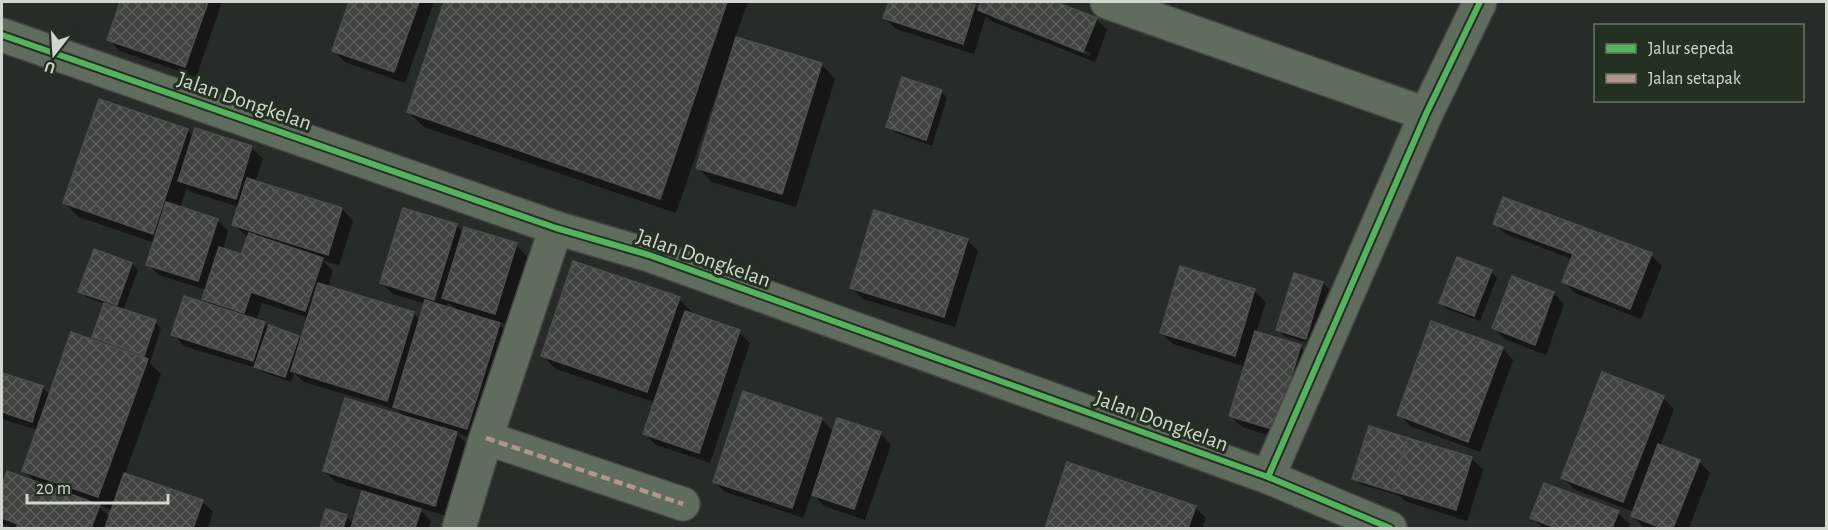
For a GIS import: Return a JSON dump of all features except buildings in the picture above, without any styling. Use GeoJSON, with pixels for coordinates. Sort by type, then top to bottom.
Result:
{"type":"FeatureCollection","features":[{"type":"Feature","properties":{"kind":"street"},"geometry":{"type":"LineString","coordinates":[[1107,2],[1426,114]]}},
{"type":"Feature","properties":{"kind":"street"},"geometry":{"type":"LineString","coordinates":[[1268,477],[1426,114],[1480,2]]}},
{"type":"Feature","properties":{"kind":"street","name":"Jalan Dongkelan"},"geometry":{"type":"LineString","coordinates":[[2,35],[556,228],[649,255],[1268,477],[1390,528]]}},
{"type":"Feature","properties":{"kind":"street"},"geometry":{"type":"LineString","coordinates":[[459,528],[486,438],[556,228]]}},
{"type":"Feature","properties":{"kind":"street"},"geometry":{"type":"LineString","coordinates":[[486,438],[683,504]]}},
{"type":"Feature","properties":{"kind":"marked path"},"geometry":{"type":"LineString","coordinates":[[486,438],[683,504]]}},
{"type":"Feature","properties":{"kind":"cycle path"},"geometry":{"type":"LineString","coordinates":[[1268,477],[1426,114],[1480,2]]}},
{"type":"Feature","properties":{"kind":"cycle path"},"geometry":{"type":"LineString","coordinates":[[2,35],[556,228],[649,255],[1268,477],[1390,528]]}}]}
